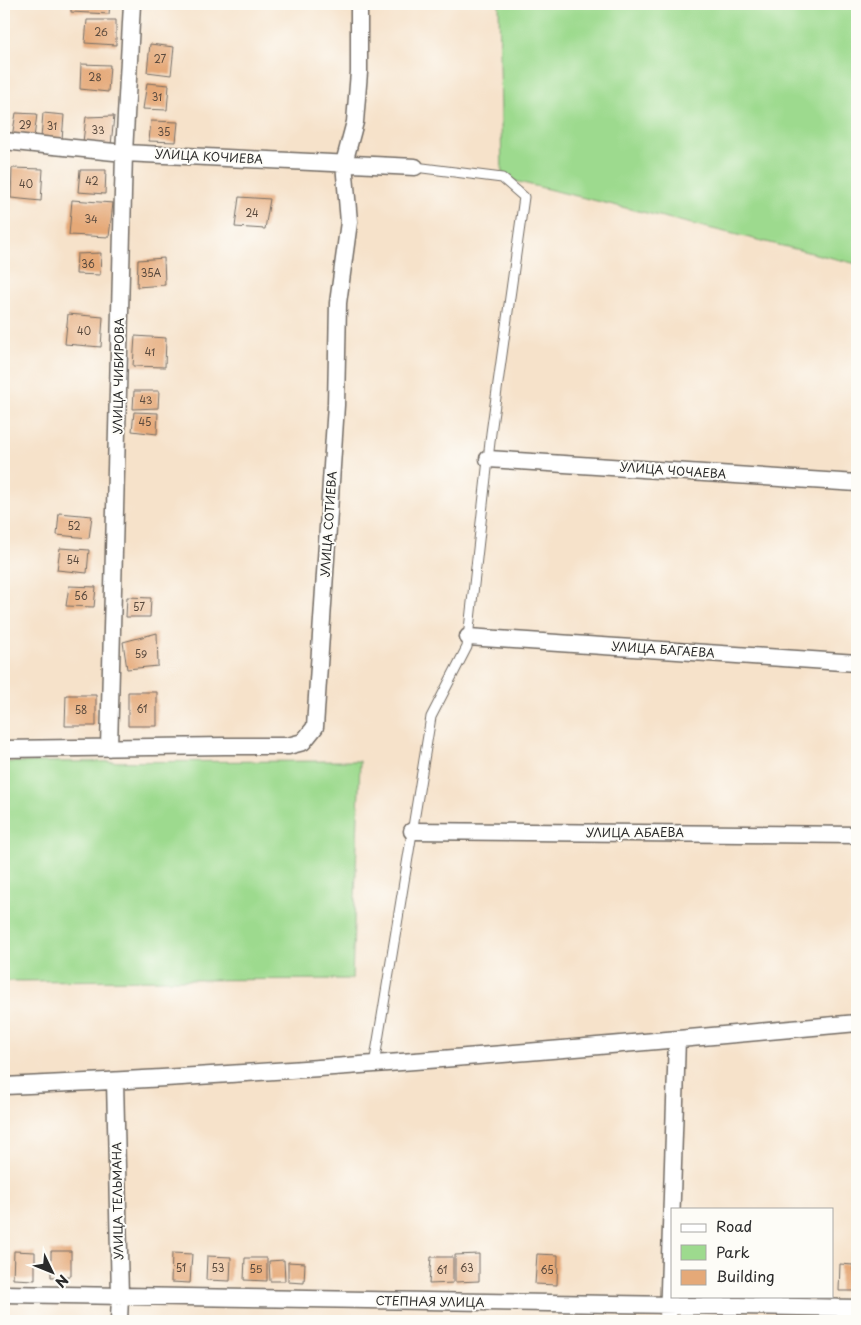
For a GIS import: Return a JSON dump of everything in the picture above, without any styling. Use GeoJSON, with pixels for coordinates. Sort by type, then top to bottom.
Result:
{"type":"FeatureCollection","features":[{"type":"Feature","properties":{"kind":"street","name":"УЛИЦА ЧИБИРОВА"},"geometry":{"type":"LineString","coordinates":[[109,748],[124,153],[132,4]]}},
{"type":"Feature","properties":{"kind":"street","name":"УЛИЦА СОТИЕВА"},"geometry":{"type":"LineString","coordinates":[[4,749],[288,746],[303,742],[315,727],[336,405],[338,303],[348,222],[344,163],[355,122],[359,4]]}},
{"type":"Feature","properties":{"kind":"street","name":"УЛИЦА КОЧИЕВА"},"geometry":{"type":"LineString","coordinates":[[4,141],[124,153],[415,167]]}},
{"type":"Feature","properties":{"kind":"street","name":"УЛИЦА ЧОЧАЕВА"},"geometry":{"type":"LineString","coordinates":[[488,459],[857,483]]}},
{"type":"Feature","properties":{"kind":"street","name":"УЛИЦА БАГАЕВА"},"geometry":{"type":"LineString","coordinates":[[468,637],[857,663]]}},
{"type":"Feature","properties":{"kind":"street","name":"УЛИЦА АБАЕВА"},"geometry":{"type":"LineString","coordinates":[[412,832],[857,835]]}},
{"type":"Feature","properties":{"kind":"street"},"geometry":{"type":"LineString","coordinates":[[4,1086],[374,1065],[857,1023]]}},
{"type":"Feature","properties":{"kind":"street"},"geometry":{"type":"LineString","coordinates":[[671,1208],[677,1039]]}},
{"type":"Feature","properties":{"kind":"street","name":"УЛИЦА ТЕЛЬМАНА"},"geometry":{"type":"LineString","coordinates":[[115,1081],[119,1321]]}},
{"type":"Feature","properties":{"kind":"street"},"geometry":{"type":"LineString","coordinates":[[668,1314],[671,1222]]}},
{"type":"Feature","properties":{"kind":"street","name":"СТЕПНАЯ УЛИЦА"},"geometry":{"type":"LineString","coordinates":[[4,1294],[668,1314],[857,1308]]}},
{"type":"Feature","properties":{"kind":"lane"},"geometry":{"type":"LineString","coordinates":[[374,1065],[430,717],[467,647],[488,459],[524,197],[502,178],[415,167]]}},
{"type":"Feature","properties":{"kind":"green space"},"geometry":{"type":"Polygon","coordinates":[[[499,4],[857,4],[857,264],[502,178],[499,4]]]}},
{"type":"Feature","properties":{"kind":"green space"},"geometry":{"type":"Polygon","coordinates":[[[360,761],[352,979],[4,981],[4,762],[360,761]]]}},
{"type":"Feature","properties":{"kind":"building"},"geometry":{"type":"Polygon","coordinates":[[[71,4],[110,4],[109,14],[71,12],[71,4]]]}},
{"type":"Feature","properties":{"kind":"building"},"geometry":{"type":"Polygon","coordinates":[[[87,20],[116,20],[116,45],[85,43],[87,20]]]}},
{"type":"Feature","properties":{"kind":"building"},"geometry":{"type":"Polygon","coordinates":[[[150,44],[174,47],[171,75],[147,72],[150,44]]]}},
{"type":"Feature","properties":{"kind":"building"},"geometry":{"type":"Polygon","coordinates":[[[81,64],[110,65],[108,92],[80,89],[81,64]]]}},
{"type":"Feature","properties":{"kind":"building"},"geometry":{"type":"Polygon","coordinates":[[[147,83],[169,85],[167,110],[143,109],[147,83]]]}},
{"type":"Feature","properties":{"kind":"building"},"geometry":{"type":"Polygon","coordinates":[[[16,113],[37,114],[34,138],[12,137],[16,113]]]}},
{"type":"Feature","properties":{"kind":"building"},"geometry":{"type":"Polygon","coordinates":[[[43,113],[64,115],[62,140],[41,138],[43,113]]]}},
{"type":"Feature","properties":{"kind":"building"},"geometry":{"type":"Polygon","coordinates":[[[114,116],[111,145],[83,142],[86,117],[114,116]]]}},
{"type":"Feature","properties":{"kind":"building"},"geometry":{"type":"Polygon","coordinates":[[[151,121],[178,122],[176,142],[149,141],[151,121]]]}},
{"type":"Feature","properties":{"kind":"building"},"geometry":{"type":"Polygon","coordinates":[[[12,168],[43,169],[41,201],[11,198],[12,168]]]}},
{"type":"Feature","properties":{"kind":"building"},"geometry":{"type":"Polygon","coordinates":[[[80,170],[106,170],[105,194],[78,192],[80,170]]]}},
{"type":"Feature","properties":{"kind":"building"},"geometry":{"type":"Polygon","coordinates":[[[239,197],[270,199],[265,229],[235,227],[239,197]]]}},
{"type":"Feature","properties":{"kind":"building"},"geometry":{"type":"Polygon","coordinates":[[[72,200],[113,203],[109,237],[69,235],[72,200]]]}},
{"type":"Feature","properties":{"kind":"building"},"geometry":{"type":"Polygon","coordinates":[[[101,253],[100,275],[76,274],[77,254],[101,253]]]}},
{"type":"Feature","properties":{"kind":"building"},"geometry":{"type":"Polygon","coordinates":[[[164,258],[165,285],[137,287],[138,260],[164,258]]]}},
{"type":"Feature","properties":{"kind":"building"},"geometry":{"type":"Polygon","coordinates":[[[68,314],[103,317],[101,347],[65,344],[68,314]]]}},
{"type":"Feature","properties":{"kind":"building"},"geometry":{"type":"Polygon","coordinates":[[[135,336],[166,338],[165,367],[133,366],[135,336]]]}},
{"type":"Feature","properties":{"kind":"building"},"geometry":{"type":"Polygon","coordinates":[[[134,391],[159,391],[158,408],[133,409],[134,391]]]}},
{"type":"Feature","properties":{"kind":"building"},"geometry":{"type":"Polygon","coordinates":[[[134,412],[158,413],[157,434],[132,431],[134,412]]]}},
{"type":"Feature","properties":{"kind":"building"},"geometry":{"type":"Polygon","coordinates":[[[59,513],[92,516],[89,538],[57,535],[59,513]]]}},
{"type":"Feature","properties":{"kind":"building"},"geometry":{"type":"Polygon","coordinates":[[[60,548],[89,550],[87,573],[57,570],[60,548]]]}},
{"type":"Feature","properties":{"kind":"building"},"geometry":{"type":"Polygon","coordinates":[[[69,586],[96,587],[94,607],[66,606],[69,586]]]}},
{"type":"Feature","properties":{"kind":"building"},"geometry":{"type":"Polygon","coordinates":[[[127,597],[151,598],[150,617],[126,617],[127,597]]]}},
{"type":"Feature","properties":{"kind":"building"},"geometry":{"type":"Polygon","coordinates":[[[157,633],[158,666],[127,669],[123,642],[157,633]]]}},
{"type":"Feature","properties":{"kind":"building"},"geometry":{"type":"Polygon","coordinates":[[[128,692],[157,692],[157,726],[128,726],[128,692]]]}},
{"type":"Feature","properties":{"kind":"building"},"geometry":{"type":"Polygon","coordinates":[[[66,695],[96,695],[96,726],[65,726],[66,695]]]}},
{"type":"Feature","properties":{"kind":"building"},"geometry":{"type":"Polygon","coordinates":[[[14,1251],[35,1252],[35,1280],[13,1279],[14,1251]]]}},
{"type":"Feature","properties":{"kind":"building"},"geometry":{"type":"Polygon","coordinates":[[[51,1251],[71,1251],[71,1276],[51,1277],[51,1251]]]}},
{"type":"Feature","properties":{"kind":"building"},"geometry":{"type":"Polygon","coordinates":[[[172,1253],[192,1254],[190,1283],[171,1282],[172,1253]]]}},
{"type":"Feature","properties":{"kind":"building"},"geometry":{"type":"Polygon","coordinates":[[[479,1254],[479,1281],[455,1282],[455,1255],[479,1254]]]}},
{"type":"Feature","properties":{"kind":"building"},"geometry":{"type":"Polygon","coordinates":[[[537,1254],[558,1255],[557,1285],[535,1284],[537,1254]]]}},
{"type":"Feature","properties":{"kind":"building"},"geometry":{"type":"Polygon","coordinates":[[[207,1256],[231,1257],[230,1281],[206,1280],[207,1256]]]}},
{"type":"Feature","properties":{"kind":"building"},"geometry":{"type":"Polygon","coordinates":[[[431,1257],[453,1257],[453,1283],[429,1284],[431,1257]]]}},
{"type":"Feature","properties":{"kind":"building"},"geometry":{"type":"Polygon","coordinates":[[[245,1258],[267,1258],[267,1281],[244,1280],[245,1258]]]}},
{"type":"Feature","properties":{"kind":"building"},"geometry":{"type":"Polygon","coordinates":[[[284,1260],[285,1281],[270,1281],[269,1261],[284,1260]]]}},
{"type":"Feature","properties":{"kind":"building"},"geometry":{"type":"Polygon","coordinates":[[[288,1262],[305,1263],[304,1283],[288,1282],[288,1262]]]}},
{"type":"Feature","properties":{"kind":"building"},"geometry":{"type":"Polygon","coordinates":[[[840,1264],[853,1265],[853,1271],[857,1271],[857,1291],[839,1291],[840,1264]]]}}]}
